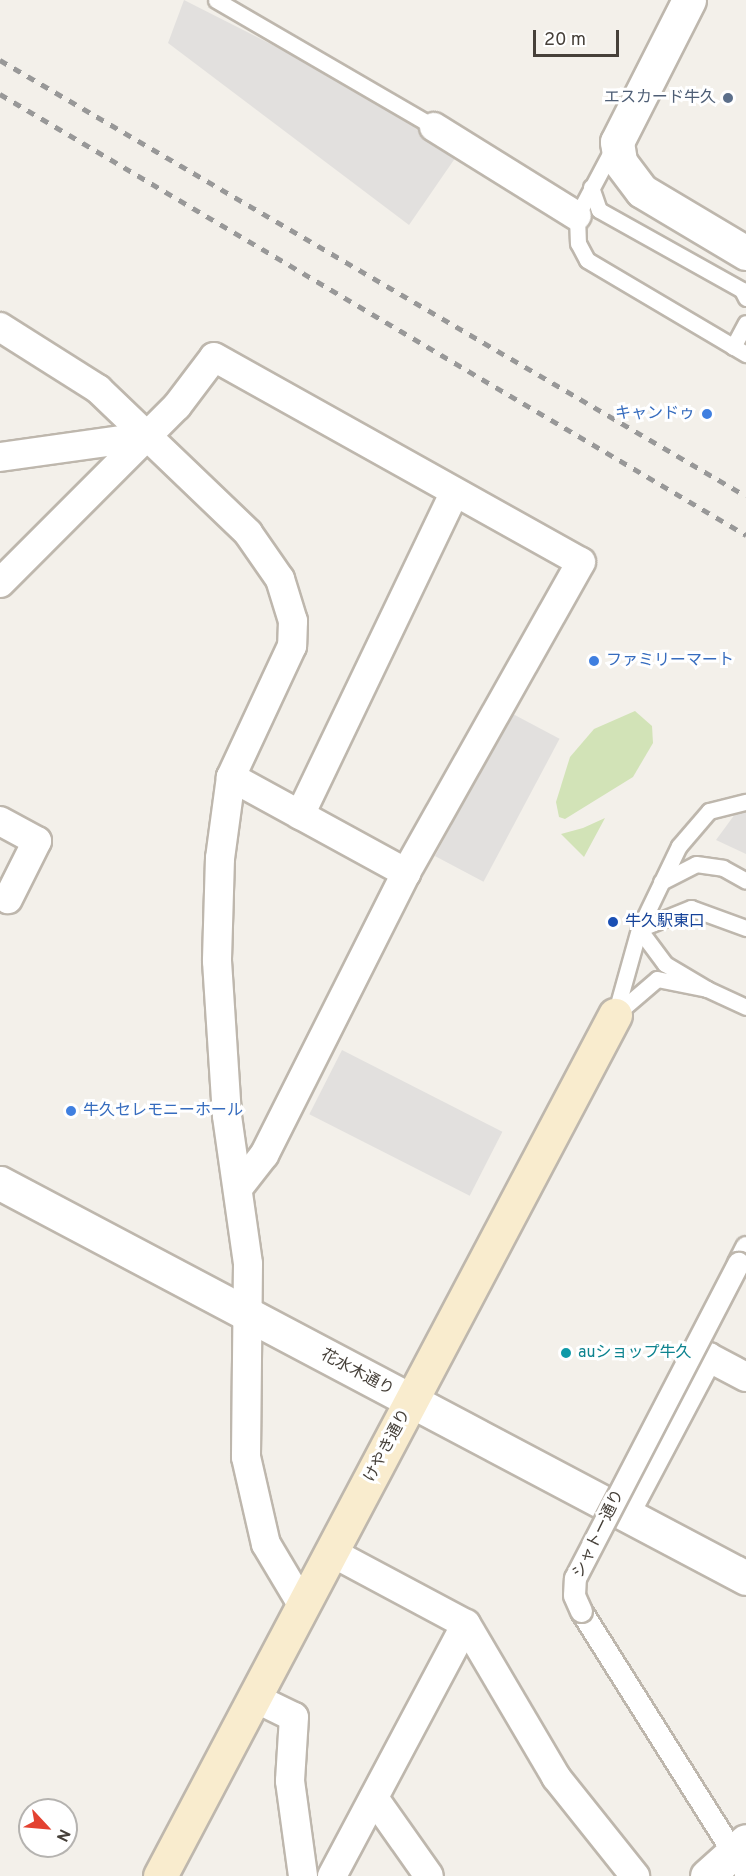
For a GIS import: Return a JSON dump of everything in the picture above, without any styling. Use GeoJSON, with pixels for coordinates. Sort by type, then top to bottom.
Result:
{"type":"FeatureCollection","features":[{"type":"Feature","properties":{"kind":"main road","name":"けやき通り"},"geometry":{"type":"LineString","coordinates":[[160,1876],[615,1015]]}},
{"type":"Feature","properties":{"kind":"street"},"geometry":{"type":"LineString","coordinates":[[689,0],[617,141],[620,162],[636,186],[746,253]]}},
{"type":"Feature","properties":{"kind":"street"},"geometry":{"type":"LineString","coordinates":[[434,127],[577,216]]}},
{"type":"Feature","properties":{"kind":"street"},"geometry":{"type":"LineString","coordinates":[[0,327],[98,389],[142,437],[248,533],[280,579],[293,621],[292,646],[231,777],[220,858],[217,961],[227,1116],[239,1187],[247,1314],[246,1457],[266,1544],[303,1606]]}},
{"type":"Feature","properties":{"kind":"street"},"geometry":{"type":"LineString","coordinates":[[0,583],[142,437],[177,406],[214,357],[580,562],[406,873],[264,1155],[239,1187]]}},
{"type":"Feature","properties":{"kind":"street"},"geometry":{"type":"LineString","coordinates":[[0,456],[142,437]]}},
{"type":"Feature","properties":{"kind":"street"},"geometry":{"type":"LineString","coordinates":[[300,816],[454,493]]}},
{"type":"Feature","properties":{"kind":"street"},"geometry":{"type":"LineString","coordinates":[[231,777],[406,873]]}},
{"type":"Feature","properties":{"kind":"street"},"geometry":{"type":"LineString","coordinates":[[0,821],[37,841],[9,899]]}},
{"type":"Feature","properties":{"kind":"street","name":"花水木通り"},"geometry":{"type":"LineString","coordinates":[[0,1182],[746,1578]]}},
{"type":"Feature","properties":{"kind":"street","name":"シャトー通り"},"geometry":{"type":"LineString","coordinates":[[742,1255],[575,1578],[574,1595],[581,1611],[742,1855]]}},
{"type":"Feature","properties":{"kind":"street"},"geometry":{"type":"LineString","coordinates":[[626,1514],[708,1357],[746,1377]]}},
{"type":"Feature","properties":{"kind":"street"},"geometry":{"type":"LineString","coordinates":[[331,1552],[466,1624],[556,1777],[635,1876]]}},
{"type":"Feature","properties":{"kind":"street"},"geometry":{"type":"LineString","coordinates":[[332,1876],[466,1624]]}},
{"type":"Feature","properties":{"kind":"street"},"geometry":{"type":"LineString","coordinates":[[255,1698],[294,1717],[290,1781],[303,1876]]}},
{"type":"Feature","properties":{"kind":"street"},"geometry":{"type":"LineString","coordinates":[[374,1798],[429,1876]]}},
{"type":"Feature","properties":{"kind":"street"},"geometry":{"type":"LineString","coordinates":[[707,1876],[742,1855]]}},
{"type":"Feature","properties":{"kind":"lane"},"geometry":{"type":"LineString","coordinates":[[216,0],[434,127]]}},
{"type":"Feature","properties":{"kind":"lane"},"geometry":{"type":"LineString","coordinates":[[617,141],[577,216],[578,243],[587,260],[739,351],[746,323]]}},
{"type":"Feature","properties":{"kind":"lane"},"geometry":{"type":"LineString","coordinates":[[591,187],[599,210],[742,290],[746,298]]}},
{"type":"Feature","properties":{"kind":"lane"},"geometry":{"type":"LineString","coordinates":[[615,1015],[639,930],[661,882],[694,824],[724,804],[746,802]]}},
{"type":"Feature","properties":{"kind":"lane"},"geometry":{"type":"LineString","coordinates":[[661,882],[696,864],[723,868],[746,880]]}},
{"type":"Feature","properties":{"kind":"lane"},"geometry":{"type":"LineString","coordinates":[[639,930],[691,908],[746,928]]}},
{"type":"Feature","properties":{"kind":"lane"},"geometry":{"type":"LineString","coordinates":[[639,930],[665,964],[746,1007]]}},
{"type":"Feature","properties":{"kind":"lane"},"geometry":{"type":"LineString","coordinates":[[615,1015],[657,980],[707,988]]}},
{"type":"Feature","properties":{"kind":"green space"},"geometry":{"type":"Polygon","coordinates":[[[635,711],[652,726],[653,743],[633,777],[565,819],[559,817],[556,802],[570,757],[594,729],[635,711]]]}},
{"type":"Feature","properties":{"kind":"green space"},"geometry":{"type":"Polygon","coordinates":[[[605,818],[584,857],[561,834],[583,828],[605,818]]]}},
{"type":"Feature","properties":{"kind":"shaded area"},"geometry":{"type":"Polygon","coordinates":[[[184,0],[434,127],[460,151],[409,225],[168,43],[184,0]]]}},
{"type":"Feature","properties":{"kind":"shaded area"},"geometry":{"type":"Polygon","coordinates":[[[511,713],[560,739],[484,882],[435,856],[511,713]]]}},
{"type":"Feature","properties":{"kind":"shaded area"},"geometry":{"type":"Polygon","coordinates":[[[738,810],[746,810],[746,854],[716,840],[738,810]]]}},
{"type":"Feature","properties":{"kind":"shaded area"},"geometry":{"type":"Polygon","coordinates":[[[342,1050],[502,1132],[470,1196],[309,1114],[342,1050]]]}},
{"type":"Feature","properties":{"kind":"railway"},"geometry":{"type":"LineString","coordinates":[[0,60],[746,496]]}},
{"type":"Feature","properties":{"kind":"railway"},"geometry":{"type":"LineString","coordinates":[[0,94],[746,535]]}},
{"type":"Feature","properties":{"kind":"place","name":"エスカード牛久"},"geometry":{"type":"Point","coordinates":[728,98]}},
{"type":"Feature","properties":{"kind":"place","name":"キャンドゥ"},"geometry":{"type":"Point","coordinates":[707,414]}},
{"type":"Feature","properties":{"kind":"place","name":"ファミリーマート"},"geometry":{"type":"Point","coordinates":[594,661]}},
{"type":"Feature","properties":{"kind":"place","name":"牛久駅東口"},"geometry":{"type":"Point","coordinates":[613,922]}},
{"type":"Feature","properties":{"kind":"place","name":"牛久セレモニーホール"},"geometry":{"type":"Point","coordinates":[71,1111]}},
{"type":"Feature","properties":{"kind":"place","name":"auショップ牛久"},"geometry":{"type":"Point","coordinates":[566,1353]}}]}
